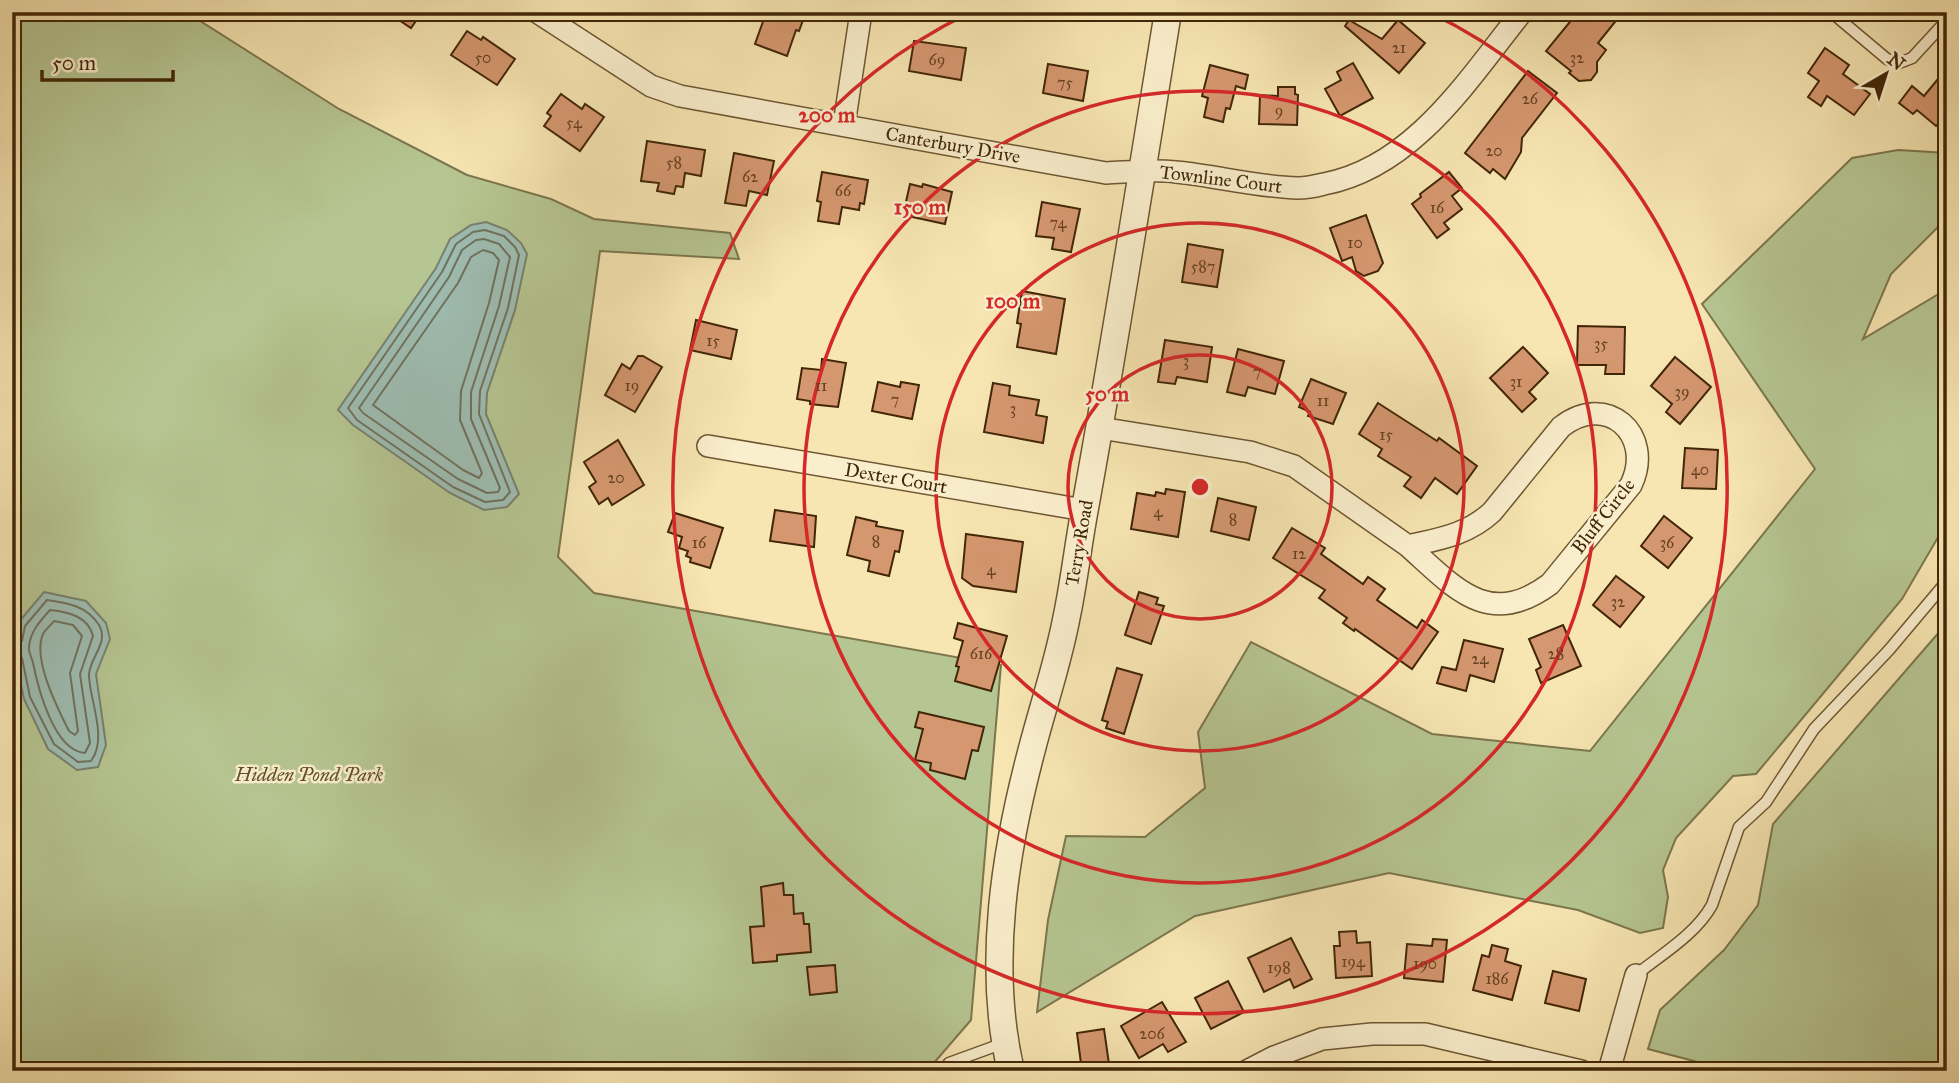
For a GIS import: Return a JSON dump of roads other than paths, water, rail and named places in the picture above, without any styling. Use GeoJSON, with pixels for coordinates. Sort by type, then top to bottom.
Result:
{"type":"FeatureCollection","features":[{"type":"Feature","properties":{"kind":"street","name":"Canterbury Drive"},"geometry":{"type":"LineString","coordinates":[[537,12],[651,86],[680,96],[1106,173],[1142,171]]}},
{"type":"Feature","properties":{"kind":"street"},"geometry":{"type":"LineString","coordinates":[[844,125],[861,12]]}},
{"type":"Feature","properties":{"kind":"street","name":"Terry Road"},"geometry":{"type":"LineString","coordinates":[[1006,1063],[1000,997],[1002,915],[1013,837],[1032,747],[1054,674],[1066,620],[1168,12]]}},
{"type":"Feature","properties":{"kind":"street","name":"Townline Court"},"geometry":{"type":"LineString","coordinates":[[1142,171],[1175,171],[1258,185],[1302,188],[1338,181],[1376,166],[1441,112],[1522,12]]}},
{"type":"Feature","properties":{"kind":"street","name":"Bluff Circle"},"geometry":{"type":"LineString","coordinates":[[1100,428],[1250,452],[1294,466],[1408,546],[1450,583],[1479,601],[1500,605],[1534,596],[1550,584],[1631,485],[1639,460],[1637,445],[1629,430],[1617,420],[1602,414],[1587,413],[1573,417],[1561,426],[1492,512],[1479,524],[1461,534],[1408,546]]}},
{"type":"Feature","properties":{"kind":"street","name":"Dexter Court"},"geometry":{"type":"LineString","coordinates":[[708,446],[1084,510]]}},
{"type":"Feature","properties":{"kind":"street"},"geometry":{"type":"LineString","coordinates":[[1609,1071],[1636,975]]}},
{"type":"Feature","properties":{"kind":"street"},"geometry":{"type":"LineString","coordinates":[[1247,1071],[1274,1056],[1322,1039],[1372,1034],[1425,1034],[1581,1071]]}},
{"type":"Feature","properties":{"kind":"lane"},"geometry":{"type":"LineString","coordinates":[[1831,12],[1887,59],[1899,63],[1912,58],[1947,20]]}},
{"type":"Feature","properties":{"kind":"lane"},"geometry":{"type":"LineString","coordinates":[[1636,975],[1692,930],[1706,915],[1738,827],[1766,802],[1814,729],[1889,650],[1947,581]]}},
{"type":"Feature","properties":{"kind":"lane"},"geometry":{"type":"LineString","coordinates":[[943,1071],[949,1063],[1006,1063]]}},
{"type":"Feature","properties":{"kind":"water"},"geometry":{"type":"Polygon","coordinates":[[[486,222],[507,230],[521,243],[527,254],[515,310],[487,393],[486,414],[519,494],[507,507],[484,510],[450,493],[353,425],[338,410],[436,268],[450,239],[471,225],[486,222]]]}},
{"type":"Feature","properties":{"kind":"water"},"geometry":{"type":"Polygon","coordinates":[[[44,592],[86,601],[106,623],[110,639],[96,674],[106,745],[98,767],[77,770],[48,749],[24,699],[14,650],[18,623],[44,592]]]}},
{"type":"Feature","properties":{"kind":"park label","name":"Hidden Pond Park"},"geometry":{"type":"Point","coordinates":[309,774]}}]}
